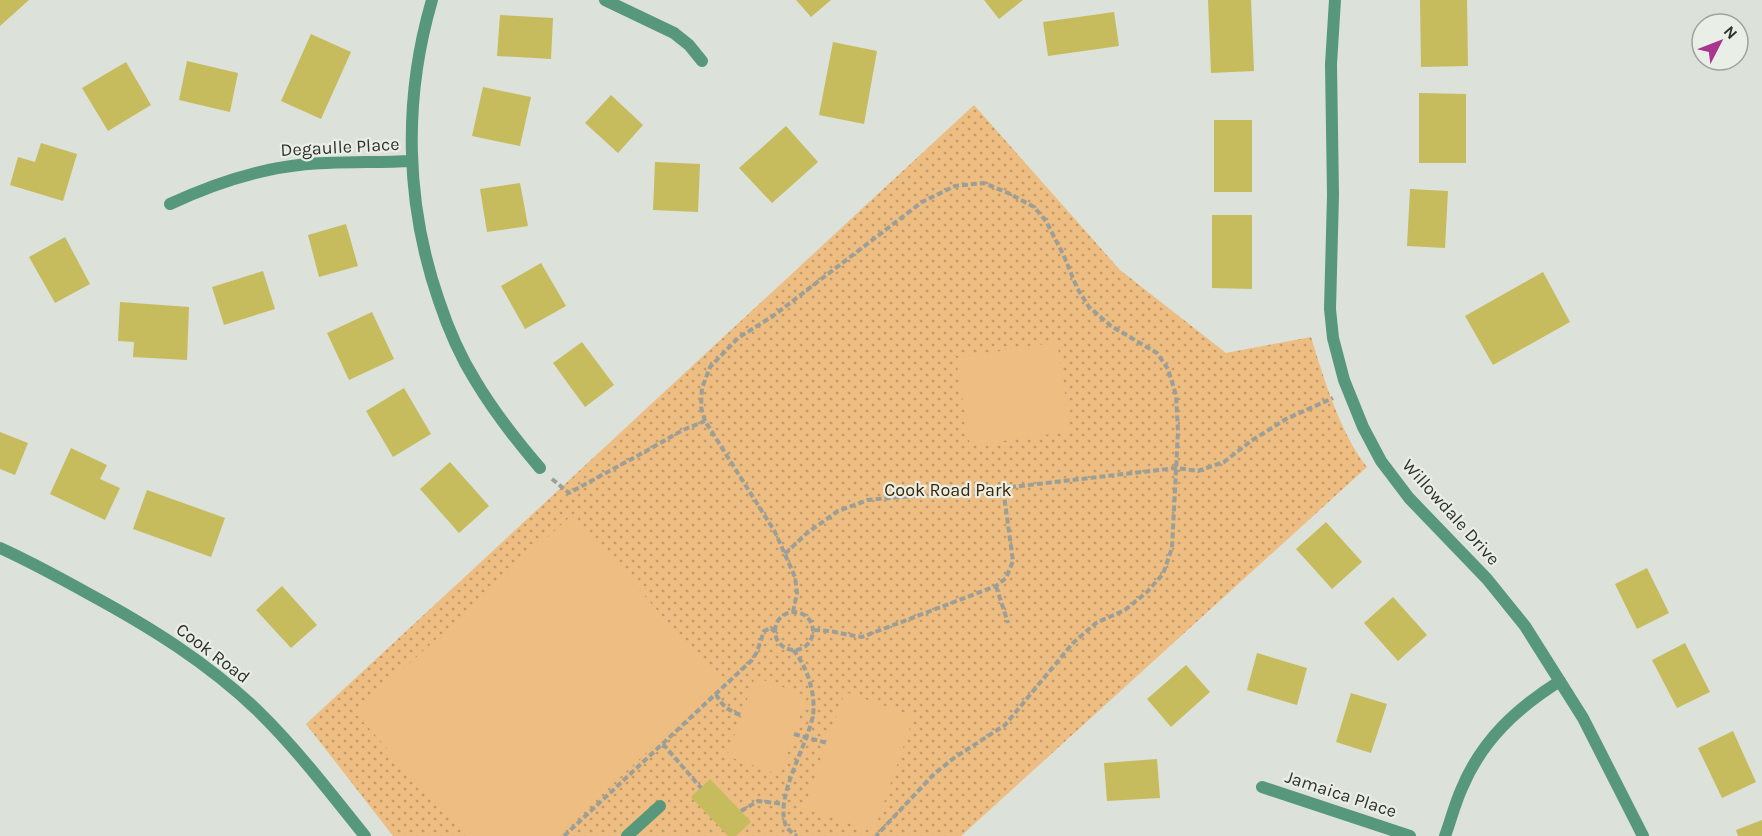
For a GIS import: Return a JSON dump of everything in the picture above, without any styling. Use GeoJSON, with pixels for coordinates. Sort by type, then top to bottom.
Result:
{"type":"FeatureCollection","features":[{"type":"Feature","properties":{"kind":"street"},"geometry":{"type":"LineString","coordinates":[[432,0],[423,31],[413,91],[411,161],[417,217],[428,269],[448,326],[474,379],[507,429],[540,468]]}},
{"type":"Feature","properties":{"kind":"street"},"geometry":{"type":"LineString","coordinates":[[605,0],[674,33],[689,45],[702,61]]}},
{"type":"Feature","properties":{"kind":"street","name":"Willowdale Drive"},"geometry":{"type":"LineString","coordinates":[[1335,0],[1331,64],[1333,195],[1330,309],[1334,338],[1349,392],[1363,427],[1381,461],[1409,498],[1487,579],[1525,626],[1583,718],[1643,836]]}},
{"type":"Feature","properties":{"kind":"street","name":"Degaulle Place"},"geometry":{"type":"LineString","coordinates":[[170,204],[205,188],[251,173],[299,165],[411,161]]}},
{"type":"Feature","properties":{"kind":"street","name":"Cook Road"},"geometry":{"type":"LineString","coordinates":[[0,548],[27,560],[133,618],[195,658],[218,676],[274,728],[365,836]]}},
{"type":"Feature","properties":{"kind":"street"},"geometry":{"type":"LineString","coordinates":[[1445,836],[1462,787],[1484,746],[1517,711],[1560,681]]}},
{"type":"Feature","properties":{"kind":"street","name":"Jamaica Place"},"geometry":{"type":"LineString","coordinates":[[1262,787],[1410,836]]}},
{"type":"Feature","properties":{"kind":"street"},"geometry":{"type":"LineString","coordinates":[[627,836],[660,806]]}},
{"type":"Feature","properties":{"kind":"path"},"geometry":{"type":"LineString","coordinates":[[793,612],[798,593],[795,577],[775,532],[705,421],[701,407],[702,388],[710,367],[738,338],[773,316],[922,202],[955,186],[984,183],[1034,207],[1046,221],[1077,288],[1089,307],[1111,326],[1157,353],[1168,369],[1176,395],[1178,432],[1172,548],[1163,574],[1147,592],[1125,610],[1096,623],[1073,644],[1005,725],[954,758],[934,774],[876,836]]}},
{"type":"Feature","properties":{"kind":"path"},"geometry":{"type":"LineString","coordinates":[[785,554],[807,533],[838,511],[868,500],[1003,488],[1176,468],[1198,471],[1224,462],[1286,418],[1349,392]]}},
{"type":"Feature","properties":{"kind":"path"},"geometry":{"type":"LineString","coordinates":[[540,468],[569,493],[683,430],[705,421]]}},
{"type":"Feature","properties":{"kind":"path"},"geometry":{"type":"LineString","coordinates":[[814,630],[838,631],[849,636],[862,637],[996,586],[1006,578],[1013,561],[1003,488]]}},
{"type":"Feature","properties":{"kind":"path"},"geometry":{"type":"LineString","coordinates":[[996,586],[1008,623]]}},
{"type":"Feature","properties":{"kind":"path"},"geometry":{"type":"LineString","coordinates":[[793,612],[806,615],[814,630],[812,640],[802,649],[793,650],[783,647],[776,638],[778,619],[786,613],[793,612]]}},
{"type":"Feature","properties":{"kind":"path"},"geometry":{"type":"LineString","coordinates":[[564,836],[752,660],[764,631],[771,628],[775,632]]}},
{"type":"Feature","properties":{"kind":"path"},"geometry":{"type":"LineString","coordinates":[[793,650],[800,657],[813,698],[813,716],[784,804],[785,823],[797,836]]}},
{"type":"Feature","properties":{"kind":"path"},"geometry":{"type":"LineString","coordinates":[[716,694],[721,704],[741,716]]}},
{"type":"Feature","properties":{"kind":"path"},"geometry":{"type":"LineString","coordinates":[[794,734],[827,743]]}},
{"type":"Feature","properties":{"kind":"path"},"geometry":{"type":"LineString","coordinates":[[663,744],[700,788]]}},
{"type":"Feature","properties":{"kind":"path"},"geometry":{"type":"LineString","coordinates":[[741,811],[758,801],[784,804]]}},
{"type":"Feature","properties":{"kind":"green space","name":"Cook Road Park"},"geometry":{"type":"Polygon","coordinates":[[[974,105],[1120,270],[1226,353],[1311,337],[1327,388],[1341,422],[1367,467],[961,836],[393,836],[306,724],[974,105]]]}},
{"type":"Feature","properties":{"kind":"green space"},"geometry":{"type":"Polygon","coordinates":[[[1057,342],[1071,431],[970,446],[956,358],[1057,342]]]}},
{"type":"Feature","properties":{"kind":"green space"},"geometry":{"type":"Polygon","coordinates":[[[573,514],[721,683],[557,836],[467,836],[355,713],[573,514]]]}},
{"type":"Feature","properties":{"kind":"green space"},"geometry":{"type":"Polygon","coordinates":[[[755,677],[807,696],[780,775],[727,756],[755,677]]]}},
{"type":"Feature","properties":{"kind":"green space"},"geometry":{"type":"Polygon","coordinates":[[[845,692],[914,716],[874,832],[804,808],[845,692]]]}},
{"type":"Feature","properties":{"kind":"building"},"geometry":{"type":"Polygon","coordinates":[[[0,0],[29,0],[0,26],[0,0]]]}},
{"type":"Feature","properties":{"kind":"building"},"geometry":{"type":"Polygon","coordinates":[[[796,0],[831,0],[811,17],[796,0]]]}},
{"type":"Feature","properties":{"kind":"building"},"geometry":{"type":"Polygon","coordinates":[[[984,0],[1023,0],[999,19],[984,0]]]}},
{"type":"Feature","properties":{"kind":"building"},"geometry":{"type":"Polygon","coordinates":[[[1208,0],[1251,0],[1254,71],[1211,73],[1208,0]]]}},
{"type":"Feature","properties":{"kind":"building"},"geometry":{"type":"Polygon","coordinates":[[[1420,0],[1467,0],[1468,66],[1421,67],[1420,0]]]}},
{"type":"Feature","properties":{"kind":"building"},"geometry":{"type":"Polygon","coordinates":[[[1114,12],[1119,46],[1048,56],[1043,22],[1114,12]]]}},
{"type":"Feature","properties":{"kind":"building"},"geometry":{"type":"Polygon","coordinates":[[[500,15],[553,18],[551,59],[497,56],[500,15]]]}},
{"type":"Feature","properties":{"kind":"building"},"geometry":{"type":"Polygon","coordinates":[[[311,34],[351,52],[321,119],[281,101],[311,34]]]}},
{"type":"Feature","properties":{"kind":"building"},"geometry":{"type":"Polygon","coordinates":[[[833,42],[877,51],[864,124],[819,115],[833,42]]]}},
{"type":"Feature","properties":{"kind":"building"},"geometry":{"type":"Polygon","coordinates":[[[187,61],[238,73],[230,112],[179,100],[187,61]]]}},
{"type":"Feature","properties":{"kind":"building"},"geometry":{"type":"Polygon","coordinates":[[[126,62],[151,105],[108,131],[82,88],[126,62]]]}},
{"type":"Feature","properties":{"kind":"building"},"geometry":{"type":"Polygon","coordinates":[[[483,87],[531,97],[520,146],[472,136],[483,87]]]}},
{"type":"Feature","properties":{"kind":"building"},"geometry":{"type":"Polygon","coordinates":[[[1419,93],[1466,94],[1466,163],[1419,163],[1419,93]]]}},
{"type":"Feature","properties":{"kind":"building"},"geometry":{"type":"Polygon","coordinates":[[[611,95],[643,125],[618,153],[585,123],[611,95]]]}},
{"type":"Feature","properties":{"kind":"building"},"geometry":{"type":"Polygon","coordinates":[[[1214,120],[1252,120],[1252,192],[1214,192],[1214,120]]]}},
{"type":"Feature","properties":{"kind":"building"},"geometry":{"type":"Polygon","coordinates":[[[786,126],[818,162],[772,203],[739,168],[786,126]]]}},
{"type":"Feature","properties":{"kind":"building"},"geometry":{"type":"Polygon","coordinates":[[[41,143],[77,154],[63,201],[10,185],[18,157],[35,162],[41,143]]]}},
{"type":"Feature","properties":{"kind":"building"},"geometry":{"type":"Polygon","coordinates":[[[655,162],[700,164],[698,212],[653,210],[655,162]]]}},
{"type":"Feature","properties":{"kind":"building"},"geometry":{"type":"Polygon","coordinates":[[[520,183],[528,226],[487,232],[480,189],[520,183]]]}},
{"type":"Feature","properties":{"kind":"building"},"geometry":{"type":"Polygon","coordinates":[[[1410,189],[1448,191],[1445,248],[1407,246],[1410,189]]]}},
{"type":"Feature","properties":{"kind":"building"},"geometry":{"type":"Polygon","coordinates":[[[1212,215],[1252,215],[1252,289],[1212,288],[1212,215]]]}},
{"type":"Feature","properties":{"kind":"building"},"geometry":{"type":"Polygon","coordinates":[[[346,224],[358,266],[319,277],[308,235],[346,224]]]}},
{"type":"Feature","properties":{"kind":"building"},"geometry":{"type":"Polygon","coordinates":[[[65,237],[90,284],[55,303],[29,257],[65,237]]]}},
{"type":"Feature","properties":{"kind":"building"},"geometry":{"type":"Polygon","coordinates":[[[541,263],[566,306],[525,329],[501,286],[541,263]]]}},
{"type":"Feature","properties":{"kind":"building"},"geometry":{"type":"Polygon","coordinates":[[[263,271],[275,309],[224,325],[212,287],[263,271]]]}},
{"type":"Feature","properties":{"kind":"building"},"geometry":{"type":"Polygon","coordinates":[[[1543,272],[1570,322],[1493,365],[1465,316],[1543,272]]]}},
{"type":"Feature","properties":{"kind":"building"},"geometry":{"type":"Polygon","coordinates":[[[120,302],[189,307],[187,360],[133,357],[134,342],[118,341],[120,302]]]}},
{"type":"Feature","properties":{"kind":"building"},"geometry":{"type":"Polygon","coordinates":[[[372,312],[394,359],[349,380],[327,333],[372,312]]]}},
{"type":"Feature","properties":{"kind":"building"},"geometry":{"type":"Polygon","coordinates":[[[582,342],[614,385],[585,407],[553,363],[582,342]]]}},
{"type":"Feature","properties":{"kind":"building"},"geometry":{"type":"Polygon","coordinates":[[[404,388],[431,434],[393,457],[366,411],[404,388]]]}},
{"type":"Feature","properties":{"kind":"building"},"geometry":{"type":"Polygon","coordinates":[[[0,432],[28,443],[15,475],[0,469],[0,432]]]}},
{"type":"Feature","properties":{"kind":"building"},"geometry":{"type":"Polygon","coordinates":[[[71,448],[107,465],[100,479],[120,488],[105,520],[50,494],[71,448]]]}},
{"type":"Feature","properties":{"kind":"building"},"geometry":{"type":"Polygon","coordinates":[[[450,462],[489,506],[459,533],[420,489],[450,462]]]}},
{"type":"Feature","properties":{"kind":"building"},"geometry":{"type":"Polygon","coordinates":[[[147,490],[225,518],[211,557],[133,529],[147,490]]]}},
{"type":"Feature","properties":{"kind":"building"},"geometry":{"type":"Polygon","coordinates":[[[1326,522],[1362,562],[1332,589],[1296,549],[1326,522]]]}},
{"type":"Feature","properties":{"kind":"building"},"geometry":{"type":"Polygon","coordinates":[[[1647,568],[1669,613],[1637,629],[1615,584],[1647,568]]]}},
{"type":"Feature","properties":{"kind":"building"},"geometry":{"type":"Polygon","coordinates":[[[282,586],[317,625],[291,648],[256,610],[282,586]]]}},
{"type":"Feature","properties":{"kind":"building"},"geometry":{"type":"Polygon","coordinates":[[[1393,597],[1427,635],[1398,661],[1364,623],[1393,597]]]}},
{"type":"Feature","properties":{"kind":"building"},"geometry":{"type":"Polygon","coordinates":[[[1685,643],[1710,692],[1677,708],[1652,660],[1685,643]]]}},
{"type":"Feature","properties":{"kind":"building"},"geometry":{"type":"Polygon","coordinates":[[[1257,653],[1307,668],[1297,705],[1247,690],[1257,653]]]}},
{"type":"Feature","properties":{"kind":"building"},"geometry":{"type":"Polygon","coordinates":[[[1186,665],[1210,692],[1171,727],[1147,699],[1186,665]]]}},
{"type":"Feature","properties":{"kind":"building"},"geometry":{"type":"Polygon","coordinates":[[[1351,693],[1387,704],[1371,753],[1336,742],[1351,693]]]}},
{"type":"Feature","properties":{"kind":"building"},"geometry":{"type":"Polygon","coordinates":[[[1733,731],[1756,782],[1722,798],[1698,748],[1733,731]]]}},
{"type":"Feature","properties":{"kind":"building"},"geometry":{"type":"Polygon","coordinates":[[[1157,759],[1160,798],[1107,801],[1104,763],[1157,759]]]}},
{"type":"Feature","properties":{"kind":"building"},"geometry":{"type":"Polygon","coordinates":[[[710,779],[751,822],[736,836],[728,836],[691,797],[710,779]]]}},
{"type":"Feature","properties":{"kind":"building"},"geometry":{"type":"Polygon","coordinates":[[[1762,820],[1762,836],[1738,836],[1736,830],[1762,820]]]}}]}
